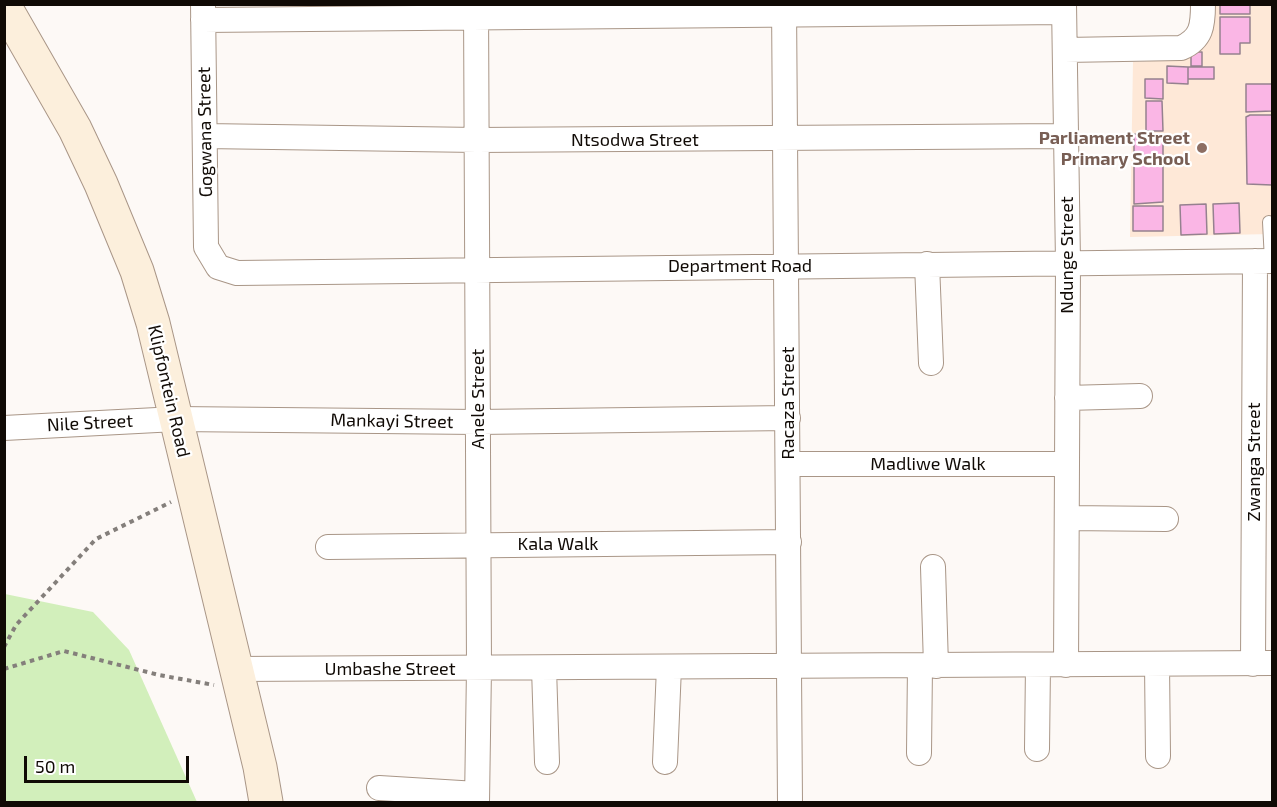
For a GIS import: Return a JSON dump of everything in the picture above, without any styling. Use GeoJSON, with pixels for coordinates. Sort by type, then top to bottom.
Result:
{"type":"FeatureCollection","features":[{"type":"Feature","properties":{"kind":"street"},"geometry":{"type":"LineString","coordinates":[[1065,50],[1181,48],[1194,42],[1203,26],[1203,4]]}},
{"type":"Feature","properties":{"kind":"street","name":"Klipfontein Road"},"geometry":{"type":"LineString","coordinates":[[4,5],[75,129],[121,231],[153,323],[266,802]]}},
{"type":"Feature","properties":{"kind":"street"},"geometry":{"type":"LineString","coordinates":[[203,12],[1064,8]]}},
{"type":"Feature","properties":{"kind":"street","name":"Ndunge Street"},"geometry":{"type":"LineString","coordinates":[[1064,8],[1068,263],[1066,665]]}},
{"type":"Feature","properties":{"kind":"street","name":"Racaza Street"},"geometry":{"type":"LineString","coordinates":[[784,10],[790,802]]}},
{"type":"Feature","properties":{"kind":"street","name":"Gogwana Street"},"geometry":{"type":"LineString","coordinates":[[203,12],[206,247],[213,258]]}},
{"type":"Feature","properties":{"kind":"street","name":"Anele Street"},"geometry":{"type":"LineString","coordinates":[[379,788],[477,798],[479,545],[476,12]]}},
{"type":"Feature","properties":{"kind":"street","name":"Ntsodwa Street"},"geometry":{"type":"LineString","coordinates":[[205,136],[477,140],[1066,136]]}},
{"type":"Feature","properties":{"kind":"street","name":"Department Road"},"geometry":{"type":"LineString","coordinates":[[213,258],[218,267],[237,273],[477,268],[1266,261]]}},
{"type":"Feature","properties":{"kind":"street","name":"Zwanga Street"},"geometry":{"type":"LineString","coordinates":[[1262,663],[1266,261]]}},
{"type":"Feature","properties":{"kind":"street"},"geometry":{"type":"LineString","coordinates":[[927,264],[931,363]]}},
{"type":"Feature","properties":{"kind":"street"},"geometry":{"type":"LineString","coordinates":[[1067,398],[1140,396]]}},
{"type":"Feature","properties":{"kind":"street","name":"Mankayi Street"},"geometry":{"type":"LineString","coordinates":[[176,419],[478,422],[788,418]]}},
{"type":"Feature","properties":{"kind":"street","name":"Nile Street"},"geometry":{"type":"LineString","coordinates":[[4,428],[176,419]]}},
{"type":"Feature","properties":{"kind":"street","name":"Madliwe Walk"},"geometry":{"type":"LineString","coordinates":[[788,464],[1067,464]]}},
{"type":"Feature","properties":{"kind":"street"},"geometry":{"type":"LineString","coordinates":[[1067,518],[1166,519]]}},
{"type":"Feature","properties":{"kind":"street","name":"Kala Walk"},"geometry":{"type":"LineString","coordinates":[[328,547],[789,542]]}},
{"type":"Feature","properties":{"kind":"street"},"geometry":{"type":"LineString","coordinates":[[919,753],[928,666],[933,567]]}},
{"type":"Feature","properties":{"kind":"street","name":"Umbashe Street"},"geometry":{"type":"LineString","coordinates":[[239,680],[479,668],[1262,663]]}},
{"type":"Feature","properties":{"kind":"street"},"geometry":{"type":"LineString","coordinates":[[1157,664],[1158,756]]}},
{"type":"Feature","properties":{"kind":"street"},"geometry":{"type":"LineString","coordinates":[[1037,749],[1038,665]]}},
{"type":"Feature","properties":{"kind":"street"},"geometry":{"type":"LineString","coordinates":[[665,762],[669,667]]}},
{"type":"Feature","properties":{"kind":"street"},"geometry":{"type":"LineString","coordinates":[[544,668],[547,762]]}},
{"type":"Feature","properties":{"kind":"lane"},"geometry":{"type":"LineString","coordinates":[[1266,261],[1269,222]]}},
{"type":"Feature","properties":{"kind":"path"},"geometry":{"type":"LineString","coordinates":[[4,647],[16,625],[96,539],[193,491]]}},
{"type":"Feature","properties":{"kind":"path"},"geometry":{"type":"LineString","coordinates":[[4,669],[64,651],[159,675],[239,680]]}},
{"type":"Feature","properties":{"kind":"shaded area","name":"Parliament Street Primary School"},"geometry":{"type":"Polygon","coordinates":[[[1211,5],[1272,5],[1272,234],[1130,237],[1133,62],[1174,60],[1211,5]]]}},
{"type":"Feature","properties":{"kind":"green space"},"geometry":{"type":"Polygon","coordinates":[[[5,594],[93,612],[129,650],[197,802],[5,802],[5,594]]]}},
{"type":"Feature","properties":{"kind":"building"},"geometry":{"type":"Polygon","coordinates":[[[1220,4],[1250,4],[1250,14],[1220,14],[1220,4]]]}},
{"type":"Feature","properties":{"kind":"building"},"geometry":{"type":"Polygon","coordinates":[[[1220,17],[1250,17],[1250,43],[1240,43],[1240,54],[1220,54],[1220,17]]]}},
{"type":"Feature","properties":{"kind":"building"},"geometry":{"type":"Polygon","coordinates":[[[1191,52],[1202,52],[1202,66],[1191,66],[1191,52]]]}},
{"type":"Feature","properties":{"kind":"building"},"geometry":{"type":"Polygon","coordinates":[[[1167,66],[1188,67],[1188,84],[1167,83],[1167,66]]]}},
{"type":"Feature","properties":{"kind":"building"},"geometry":{"type":"Polygon","coordinates":[[[1188,67],[1214,67],[1214,79],[1188,79],[1188,67]]]}},
{"type":"Feature","properties":{"kind":"building"},"geometry":{"type":"Polygon","coordinates":[[[1145,79],[1163,79],[1163,99],[1145,98],[1145,79]]]}},
{"type":"Feature","properties":{"kind":"building"},"geometry":{"type":"Polygon","coordinates":[[[1246,84],[1272,84],[1272,111],[1246,112],[1246,84]]]}},
{"type":"Feature","properties":{"kind":"building"},"geometry":{"type":"Polygon","coordinates":[[[1146,101],[1162,101],[1163,131],[1146,131],[1146,101]]]}},
{"type":"Feature","properties":{"kind":"building"},"geometry":{"type":"Polygon","coordinates":[[[1272,115],[1272,185],[1247,184],[1246,117],[1272,115]]]}},
{"type":"Feature","properties":{"kind":"building"},"geometry":{"type":"Polygon","coordinates":[[[1134,134],[1163,135],[1163,202],[1134,204],[1134,134]]]}},
{"type":"Feature","properties":{"kind":"building"},"geometry":{"type":"Polygon","coordinates":[[[1239,203],[1240,233],[1214,234],[1213,204],[1239,203]]]}},
{"type":"Feature","properties":{"kind":"building"},"geometry":{"type":"Polygon","coordinates":[[[1206,204],[1207,234],[1181,235],[1180,205],[1206,204]]]}},
{"type":"Feature","properties":{"kind":"building"},"geometry":{"type":"Polygon","coordinates":[[[1133,206],[1163,206],[1163,231],[1133,231],[1133,206]]]}},
{"type":"Feature","properties":{"kind":"place","name":"Parliament Street Primary School"},"geometry":{"type":"Point","coordinates":[1202,148]}}]}
